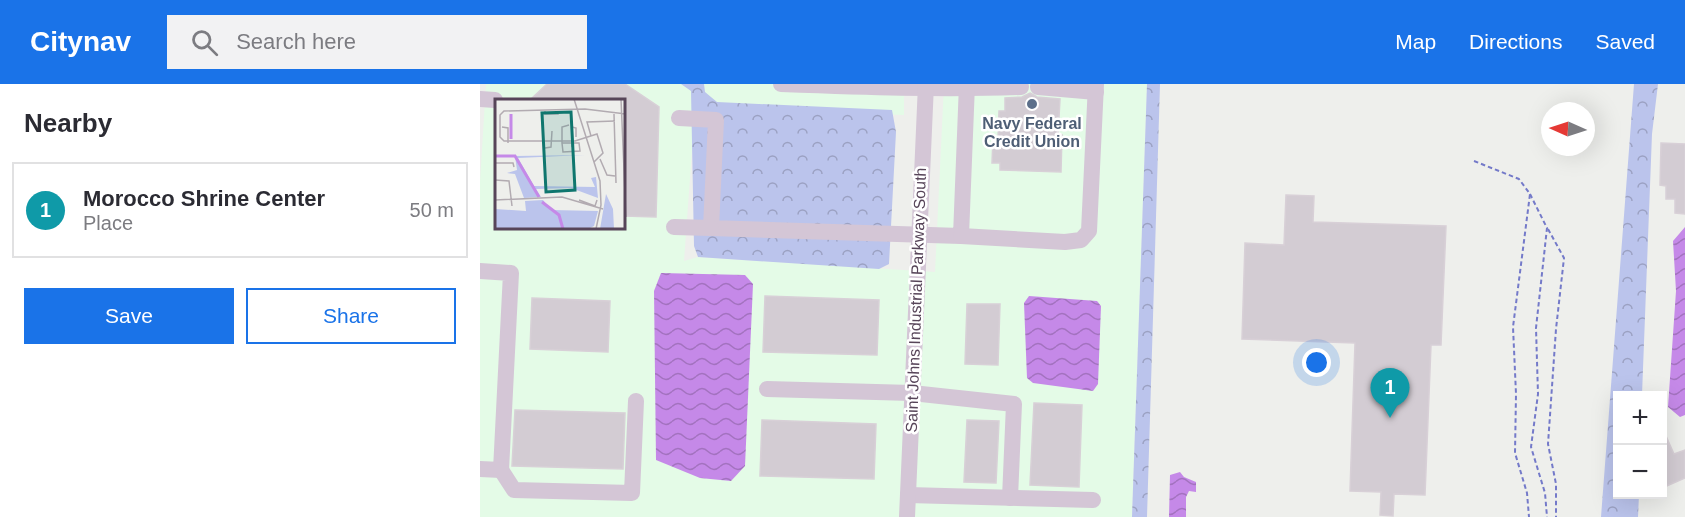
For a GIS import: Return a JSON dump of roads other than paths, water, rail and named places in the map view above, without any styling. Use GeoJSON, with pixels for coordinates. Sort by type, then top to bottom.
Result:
{"type":"FeatureCollection","features":[{"type":"Feature","properties":{"kind":"street"},"geometry":{"type":"LineString","coordinates":[[781,84],[1021,87]]}},
{"type":"Feature","properties":{"kind":"street","name":"Saint Johns Industrial Parkway South"},"geometry":{"type":"LineString","coordinates":[[907,517],[926,86]]}},
{"type":"Feature","properties":{"kind":"street"},"geometry":{"type":"LineString","coordinates":[[961,236],[967,87]]}},
{"type":"Feature","properties":{"kind":"street"},"geometry":{"type":"LineString","coordinates":[[674,227],[919,234],[1065,242],[1081,240],[1089,231],[1096,88],[1038,87]]}},
{"type":"Feature","properties":{"kind":"street"},"geometry":{"type":"LineString","coordinates":[[679,118],[716,120],[711,228]]}},
{"type":"Feature","properties":{"kind":"street"},"geometry":{"type":"LineString","coordinates":[[480,271],[511,273],[501,470],[514,490],[632,493],[636,401]]}},
{"type":"Feature","properties":{"kind":"street"},"geometry":{"type":"LineString","coordinates":[[767,389],[912,393],[1014,404],[1010,498]]}},
{"type":"Feature","properties":{"kind":"street"},"geometry":{"type":"LineString","coordinates":[[480,469],[501,470]]}},
{"type":"Feature","properties":{"kind":"street"},"geometry":{"type":"LineString","coordinates":[[908,495],[1093,500]]}},
{"type":"Feature","properties":{"kind":"water"},"geometry":{"type":"Polygon","coordinates":[[[1685,227],[1685,415],[1680,417],[1668,407],[1676,291],[1673,241],[1685,227]]]}},
{"type":"Feature","properties":{"kind":"water"},"geometry":{"type":"Polygon","coordinates":[[[661,273],[745,275],[753,284],[745,466],[731,481],[700,478],[656,460],[654,291],[661,273]]]}},
{"type":"Feature","properties":{"kind":"water"},"geometry":{"type":"Polygon","coordinates":[[[1029,296],[1097,301],[1101,306],[1098,384],[1093,391],[1033,383],[1027,378],[1024,303],[1029,296]]]}},
{"type":"Feature","properties":{"kind":"water"},"geometry":{"type":"Polygon","coordinates":[[[1180,472],[1184,477],[1196,482],[1196,492],[1189,491],[1186,497],[1186,517],[1169,517],[1170,475],[1180,472]]]}},
{"type":"Feature","properties":{"kind":"place","name":"Navy Federal Credit Union"},"geometry":{"type":"Point","coordinates":[1032,104]}},
{"type":"Feature","properties":{"kind":"place","name":"Morocco Shrine Center"},"geometry":{"type":"Point","coordinates":[1390,418]}}]}
